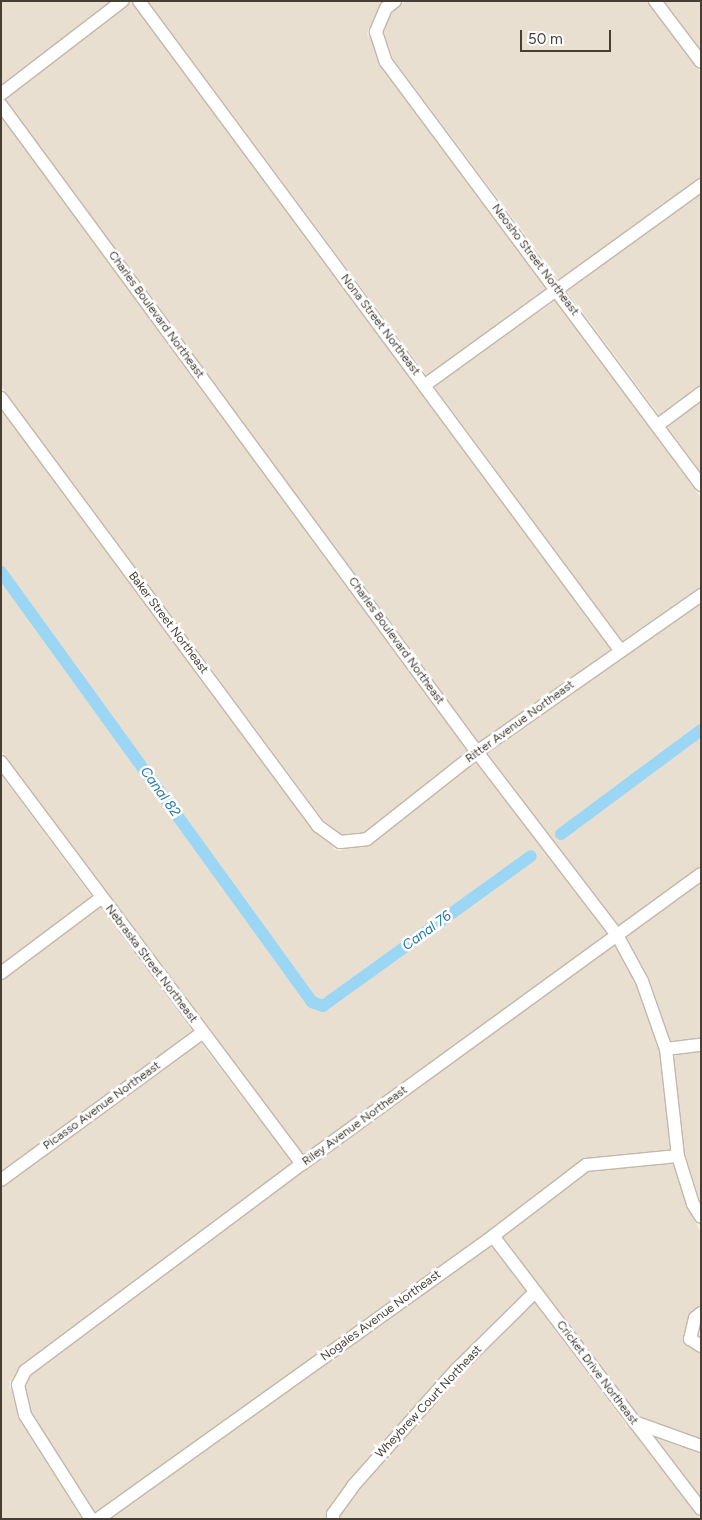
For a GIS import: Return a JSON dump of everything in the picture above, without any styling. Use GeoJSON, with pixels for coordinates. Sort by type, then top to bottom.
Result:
{"type":"FeatureCollection","features":[{"type":"Feature","properties":{"kind":"street"},"geometry":{"type":"LineString","coordinates":[[1,94],[122,1]]}},
{"type":"Feature","properties":{"kind":"street","name":"Nona Street Northeast"},"geometry":{"type":"LineString","coordinates":[[139,1],[620,650]]}},
{"type":"Feature","properties":{"kind":"street","name":"Neosho Street Northeast"},"geometry":{"type":"LineString","coordinates":[[395,1],[386,8],[376,32],[386,62],[558,290],[701,485]]}},
{"type":"Feature","properties":{"kind":"street"},"geometry":{"type":"LineString","coordinates":[[655,1],[701,62]]}},
{"type":"Feature","properties":{"kind":"street","name":"Charles Boulevard Northeast"},"geometry":{"type":"LineString","coordinates":[[1,105],[477,752],[617,935],[642,981],[666,1049],[678,1156],[693,1204],[701,1217]]}},
{"type":"Feature","properties":{"kind":"street"},"geometry":{"type":"LineString","coordinates":[[424,385],[701,185]]}},
{"type":"Feature","properties":{"kind":"street"},"geometry":{"type":"LineString","coordinates":[[658,425],[701,393]]}},
{"type":"Feature","properties":{"kind":"street","name":"Baker Street Northeast"},"geometry":{"type":"LineString","coordinates":[[1,398],[318,826],[340,842]]}},
{"type":"Feature","properties":{"kind":"street","name":"Ritter Avenue Northeast"},"geometry":{"type":"LineString","coordinates":[[340,842],[367,839],[477,752],[701,594]]}},
{"type":"Feature","properties":{"kind":"street","name":"Nebraska Street Northeast"},"geometry":{"type":"LineString","coordinates":[[2,764],[302,1164]]}},
{"type":"Feature","properties":{"kind":"street","name":"Riley Avenue Northeast"},"geometry":{"type":"LineString","coordinates":[[91,1519],[25,1415],[18,1385],[25,1371],[302,1164],[701,874]]}},
{"type":"Feature","properties":{"kind":"street"},"geometry":{"type":"LineString","coordinates":[[1,973],[102,898]]}},
{"type":"Feature","properties":{"kind":"street","name":"Picasso Avenue Northeast"},"geometry":{"type":"LineString","coordinates":[[1,1180],[202,1033]]}},
{"type":"Feature","properties":{"kind":"street"},"geometry":{"type":"LineString","coordinates":[[666,1049],[701,1044]]}},
{"type":"Feature","properties":{"kind":"street","name":"Nogales Avenue Northeast"},"geometry":{"type":"LineString","coordinates":[[98,1519],[493,1236],[586,1166],[678,1156]]}},
{"type":"Feature","properties":{"kind":"street","name":"Cricket Drive Northeast"},"geometry":{"type":"LineString","coordinates":[[493,1236],[701,1508]]}},
{"type":"Feature","properties":{"kind":"street","name":"Wheybrew Court Northeast"},"geometry":{"type":"LineString","coordinates":[[332,1519],[333,1514],[366,1471],[458,1369],[535,1292]]}},
{"type":"Feature","properties":{"kind":"street"},"geometry":{"type":"LineString","coordinates":[[701,1313],[695,1318],[690,1339],[701,1346]]}},
{"type":"Feature","properties":{"kind":"street"},"geometry":{"type":"LineString","coordinates":[[634,1422],[701,1446]]}},
{"type":"Feature","properties":{"kind":"shaded area"},"geometry":{"type":"Polygon","coordinates":[[[1,1],[112,1],[1,86],[1,1]]]}},
{"type":"Feature","properties":{"kind":"shaded area"},"geometry":{"type":"Polygon","coordinates":[[[148,1],[385,1],[380,6],[371,27],[368,29],[367,36],[371,37],[381,66],[548,290],[427,376],[148,1]]]}},
{"type":"Feature","properties":{"kind":"shaded area"},"geometry":{"type":"Polygon","coordinates":[[[406,1],[647,1],[701,74],[701,177],[560,281],[393,59],[383,31],[392,12],[406,1]]]}},
{"type":"Feature","properties":{"kind":"shaded area"},"geometry":{"type":"Polygon","coordinates":[[[664,1],[701,1],[701,50],[664,1]]]}},
{"type":"Feature","properties":{"kind":"shaded area"},"geometry":{"type":"Polygon","coordinates":[[[131,2],[611,649],[479,743],[5,99],[131,2]]]}},
{"type":"Feature","properties":{"kind":"shaded area"},"geometry":{"type":"Polygon","coordinates":[[[1,117],[468,751],[365,833],[342,835],[324,821],[1,386],[1,117]]]}},
{"type":"Feature","properties":{"kind":"shaded area"},"geometry":{"type":"Polygon","coordinates":[[[701,193],[701,385],[660,416],[567,291],[701,193]]]}},
{"type":"Feature","properties":{"kind":"shaded area"},"geometry":{"type":"Polygon","coordinates":[[[556,300],[701,498],[701,587],[622,641],[434,386],[556,300]]]}},
{"type":"Feature","properties":{"kind":"shaded area"},"geometry":{"type":"Polygon","coordinates":[[[701,401],[701,473],[667,426],[701,401]]]}},
{"type":"Feature","properties":{"kind":"shaded area"},"geometry":{"type":"Polygon","coordinates":[[[1,410],[314,831],[333,846],[333,849],[340,851],[343,848],[371,844],[475,761],[607,934],[304,1155],[1,750],[1,410]]]}},
{"type":"Feature","properties":{"kind":"shaded area"},"geometry":{"type":"Polygon","coordinates":[[[701,602],[701,867],[619,926],[487,753],[701,602]]]}},
{"type":"Feature","properties":{"kind":"shaded area"},"geometry":{"type":"Polygon","coordinates":[[[1,775],[92,897],[1,965],[1,775]]]}},
{"type":"Feature","properties":{"kind":"shaded area"},"geometry":{"type":"Polygon","coordinates":[[[701,882],[701,1038],[671,1042],[649,978],[626,936],[701,882]]]}},
{"type":"Feature","properties":{"kind":"shaded area"},"geometry":{"type":"Polygon","coordinates":[[[100,907],[193,1032],[1,1172],[1,981],[100,907]]]}},
{"type":"Feature","properties":{"kind":"shaded area"},"geometry":{"type":"Polygon","coordinates":[[[614,945],[636,984],[659,1051],[671,1150],[582,1160],[489,1231],[95,1513],[31,1412],[25,1385],[30,1375],[306,1169],[614,945]]]}},
{"type":"Feature","properties":{"kind":"shaded area"},"geometry":{"type":"Polygon","coordinates":[[[200,1042],[293,1163],[21,1366],[14,1379],[10,1380],[9,1389],[12,1390],[19,1419],[82,1519],[1,1519],[1,1188],[200,1042]]]}},
{"type":"Feature","properties":{"kind":"shaded area"},"geometry":{"type":"Polygon","coordinates":[[[701,1051],[701,1203],[685,1154],[673,1054],[701,1051]]]}},
{"type":"Feature","properties":{"kind":"shaded area"},"geometry":{"type":"Polygon","coordinates":[[[673,1163],[687,1207],[701,1233],[701,1304],[689,1317],[683,1338],[685,1344],[701,1353],[701,1439],[639,1417],[502,1237],[588,1172],[673,1163]]]}},
{"type":"Feature","properties":{"kind":"shaded area"},"geometry":{"type":"Polygon","coordinates":[[[491,1245],[626,1424],[625,1426],[630,1428],[700,1519],[109,1519],[491,1245]]]}},
{"type":"Feature","properties":{"kind":"shaded area"},"geometry":{"type":"Polygon","coordinates":[[[654,1437],[701,1453],[701,1497],[654,1437]]]}},
{"type":"Feature","properties":{"kind":"waterway","name":"Canal 82"},"geometry":{"type":"LineString","coordinates":[[1,572],[312,1002],[323,1006],[531,856]]}},
{"type":"Feature","properties":{"kind":"waterway","name":"Canal 76"},"geometry":{"type":"LineString","coordinates":[[561,834],[701,730]]}}]}
